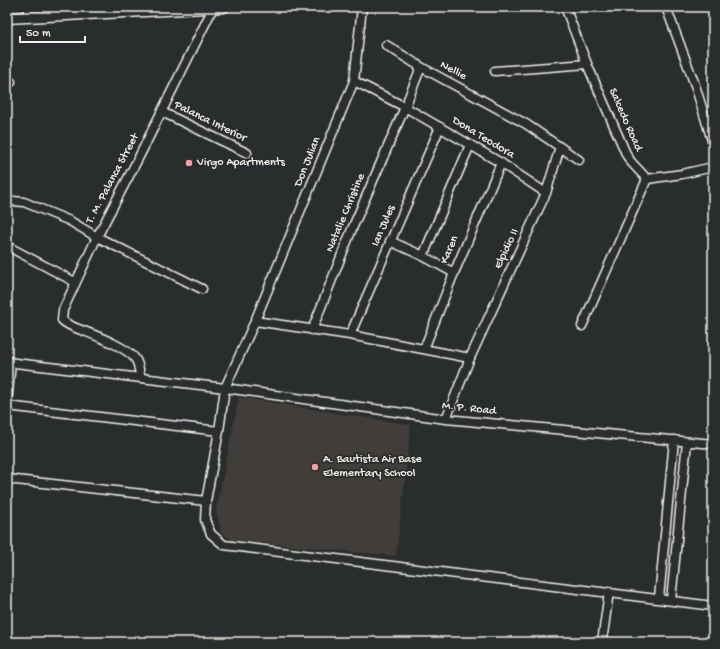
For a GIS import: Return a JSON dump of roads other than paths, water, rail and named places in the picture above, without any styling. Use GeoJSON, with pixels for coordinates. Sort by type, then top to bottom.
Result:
{"type":"FeatureCollection","features":[{"type":"Feature","properties":{"kind":"street"},"geometry":{"type":"LineString","coordinates":[[7,18],[28,12],[224,7]]}},
{"type":"Feature","properties":{"kind":"street","name":"Don Julian"},"geometry":{"type":"LineString","coordinates":[[362,7],[354,81],[255,321],[225,388],[219,431],[206,501],[205,520],[211,534],[224,545],[659,598],[713,606]]}},
{"type":"Feature","properties":{"kind":"street","name":"Salcedo Road"},"geometry":{"type":"LineString","coordinates":[[565,7],[587,64],[626,156],[647,179]]}},
{"type":"Feature","properties":{"kind":"street"},"geometry":{"type":"LineString","coordinates":[[666,7],[695,85],[713,144]]}},
{"type":"Feature","properties":{"kind":"street","name":"T. M. Palanca Street"},"geometry":{"type":"LineString","coordinates":[[141,378],[135,360],[131,355],[125,350],[66,324],[62,320],[62,310],[97,237],[162,112],[213,8]]}},
{"type":"Feature","properties":{"kind":"street"},"geometry":{"type":"LineString","coordinates":[[386,45],[421,67]]}},
{"type":"Feature","properties":{"kind":"street"},"geometry":{"type":"LineString","coordinates":[[494,72],[587,64]]}},
{"type":"Feature","properties":{"kind":"street","name":"Nellie"},"geometry":{"type":"LineString","coordinates":[[405,107],[421,67],[526,124],[579,160]]}},
{"type":"Feature","properties":{"kind":"street"},"geometry":{"type":"LineString","coordinates":[[354,81],[405,107]]}},
{"type":"Feature","properties":{"kind":"street","name":"Dona Teodora"},"geometry":{"type":"LineString","coordinates":[[405,107],[502,163],[546,193]]}},
{"type":"Feature","properties":{"kind":"street","name":"Natalie Christine"},"geometry":{"type":"LineString","coordinates":[[312,330],[352,229],[405,107]]}},
{"type":"Feature","properties":{"kind":"street","name":"Palanca Interior"},"geometry":{"type":"LineString","coordinates":[[162,112],[247,153]]}},
{"type":"Feature","properties":{"kind":"street","name":"Ian Jules"},"geometry":{"type":"LineString","coordinates":[[350,335],[440,126]]}},
{"type":"Feature","properties":{"kind":"street"},"geometry":{"type":"LineString","coordinates":[[423,256],[470,145]]}},
{"type":"Feature","properties":{"kind":"street","name":"Elpidio II"},"geometry":{"type":"LineString","coordinates":[[446,419],[470,358],[546,193],[560,147]]}},
{"type":"Feature","properties":{"kind":"street","name":"Karen"},"geometry":{"type":"LineString","coordinates":[[424,349],[454,273],[502,163]]}},
{"type":"Feature","properties":{"kind":"street"},"geometry":{"type":"LineString","coordinates":[[582,326],[647,179],[682,174],[713,167]]}},
{"type":"Feature","properties":{"kind":"street"},"geometry":{"type":"LineString","coordinates":[[7,204],[13,201],[24,202],[70,221],[97,237],[202,289]]}},
{"type":"Feature","properties":{"kind":"street"},"geometry":{"type":"LineString","coordinates":[[390,241],[423,256],[454,273]]}},
{"type":"Feature","properties":{"kind":"street"},"geometry":{"type":"LineString","coordinates":[[7,246],[75,282]]}},
{"type":"Feature","properties":{"kind":"street"},"geometry":{"type":"LineString","coordinates":[[255,321],[350,335],[470,358]]}},
{"type":"Feature","properties":{"kind":"street"},"geometry":{"type":"LineString","coordinates":[[9,362],[7,405],[219,431]]}},
{"type":"Feature","properties":{"kind":"street","name":"M. P. Road"},"geometry":{"type":"LineString","coordinates":[[9,362],[225,388],[446,419],[713,444]]}},
{"type":"Feature","properties":{"kind":"street"},"geometry":{"type":"LineString","coordinates":[[659,598],[674,440]]}},
{"type":"Feature","properties":{"kind":"street"},"geometry":{"type":"LineString","coordinates":[[671,600],[687,442]]}},
{"type":"Feature","properties":{"kind":"street"},"geometry":{"type":"LineString","coordinates":[[7,479],[206,501]]}},
{"type":"Feature","properties":{"kind":"street"},"geometry":{"type":"LineString","coordinates":[[602,642],[609,592]]}},
{"type":"Feature","properties":{"kind":"place","name":"Virgo Apartments"},"geometry":{"type":"Point","coordinates":[189,163]}},
{"type":"Feature","properties":{"kind":"place","name":"A. Bautista Air Base Elementary School"},"geometry":{"type":"Point","coordinates":[315,467]}}]}
